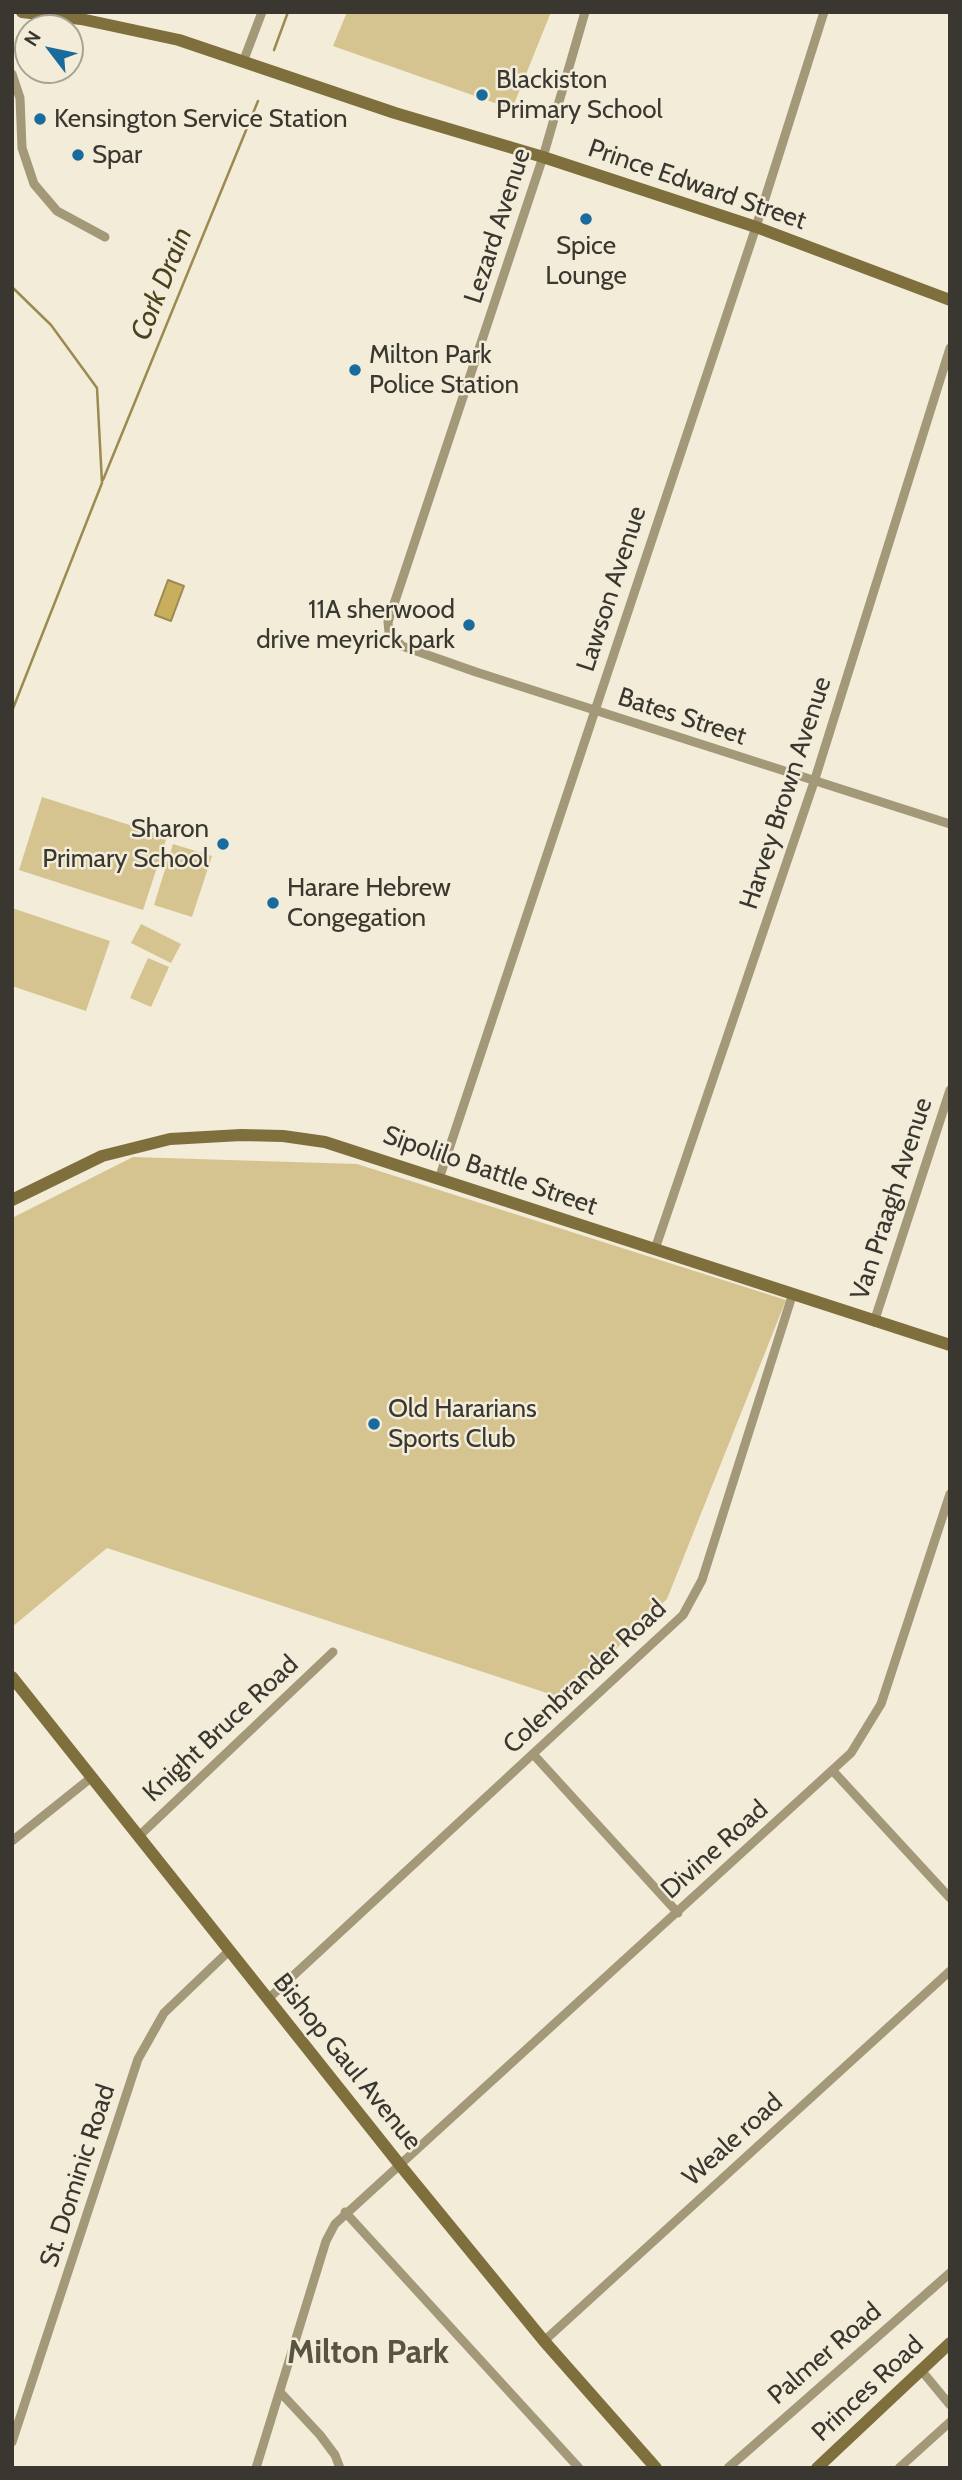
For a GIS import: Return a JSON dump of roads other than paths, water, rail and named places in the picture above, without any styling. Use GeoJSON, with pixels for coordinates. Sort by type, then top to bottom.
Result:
{"type":"FeatureCollection","features":[{"type":"Feature","properties":{"kind":"main road","name":"Prince Edward Street"},"geometry":{"type":"LineString","coordinates":[[22,12],[128,28],[179,40],[396,113],[543,157],[756,227],[950,300]]}},
{"type":"Feature","properties":{"kind":"main road","name":"Sipolilo Battle Street"},"geometry":{"type":"LineString","coordinates":[[12,1200],[102,1156],[136,1146],[201,1135],[283,1136],[325,1142],[792,1296],[950,1345]]}},
{"type":"Feature","properties":{"kind":"main road","name":"Bishop Gaul Avenue"},"geometry":{"type":"LineString","coordinates":[[12,1677],[400,2165],[544,2341],[656,2468]]}},
{"type":"Feature","properties":{"kind":"main road","name":"Princes Road"},"geometry":{"type":"LineString","coordinates":[[817,2468],[950,2343]]}},
{"type":"Feature","properties":{"kind":"street"},"geometry":{"type":"LineString","coordinates":[[243,62],[262,12]]}},
{"type":"Feature","properties":{"kind":"street","name":"Lezard Avenue"},"geometry":{"type":"LineString","coordinates":[[402,646],[389,632],[388,622],[543,157],[585,12]]}},
{"type":"Feature","properties":{"kind":"street","name":"Lawson Avenue"},"geometry":{"type":"LineString","coordinates":[[439,1179],[756,227],[824,12]]}},
{"type":"Feature","properties":{"kind":"street"},"geometry":{"type":"LineString","coordinates":[[12,74],[20,98],[22,148],[34,184],[57,211],[105,237]]}},
{"type":"Feature","properties":{"kind":"street","name":"Harvey Brown Avenue"},"geometry":{"type":"LineString","coordinates":[[654,1249],[814,782],[950,348]]}},
{"type":"Feature","properties":{"kind":"street","name":"Bates Street"},"geometry":{"type":"LineString","coordinates":[[402,646],[950,824]]}},
{"type":"Feature","properties":{"kind":"street","name":"Van Praagh Avenue"},"geometry":{"type":"LineString","coordinates":[[874,1322],[950,1090]]}},
{"type":"Feature","properties":{"kind":"street","name":"Colenbrander Road"},"geometry":{"type":"LineString","coordinates":[[268,1999],[665,1634],[695,1598],[792,1296]]}},
{"type":"Feature","properties":{"kind":"street","name":"Divine Road"},"geometry":{"type":"LineString","coordinates":[[256,2468],[326,2241],[345,2212],[833,1771],[864,1736],[881,1704],[950,1494]]}},
{"type":"Feature","properties":{"kind":"street","name":"Knight Bruce Road"},"geometry":{"type":"LineString","coordinates":[[139,1836],[333,1652]]}},
{"type":"Feature","properties":{"kind":"street"},"geometry":{"type":"LineString","coordinates":[[533,1754],[678,1913]]}},
{"type":"Feature","properties":{"kind":"street"},"geometry":{"type":"LineString","coordinates":[[833,1771],[950,1898]]}},
{"type":"Feature","properties":{"kind":"street"},"geometry":{"type":"LineString","coordinates":[[12,1841],[92,1777]]}},
{"type":"Feature","properties":{"kind":"street","name":"St. Dominic Road"},"geometry":{"type":"LineString","coordinates":[[12,2442],[138,2059],[164,2013],[230,1950]]}},
{"type":"Feature","properties":{"kind":"street","name":"Weale road"},"geometry":{"type":"LineString","coordinates":[[544,2341],[950,1971]]}},
{"type":"Feature","properties":{"kind":"street"},"geometry":{"type":"LineString","coordinates":[[345,2212],[579,2468]]}},
{"type":"Feature","properties":{"kind":"street","name":"Palmer Road"},"geometry":{"type":"LineString","coordinates":[[728,2468],[950,2273]]}},
{"type":"Feature","properties":{"kind":"street"},"geometry":{"type":"LineString","coordinates":[[921,2370],[950,2405]]}},
{"type":"Feature","properties":{"kind":"street"},"geometry":{"type":"LineString","coordinates":[[281,2392],[320,2435],[335,2455],[340,2468]]}},
{"type":"Feature","properties":{"kind":"street"},"geometry":{"type":"LineString","coordinates":[[899,2468],[950,2422]]}},
{"type":"Feature","properties":{"kind":"waterway","name":"Cork Drain"},"geometry":{"type":"LineString","coordinates":[[274,50],[288,12]]}},
{"type":"Feature","properties":{"kind":"waterway","name":"Cork Drain"},"geometry":{"type":"LineString","coordinates":[[103,480],[258,101]]}},
{"type":"Feature","properties":{"kind":"waterway"},"geometry":{"type":"LineString","coordinates":[[12,287],[51,325],[97,388],[102,483],[12,711]]}},
{"type":"Feature","properties":{"kind":"place","name":"Blackiston Primary School"},"geometry":{"type":"Point","coordinates":[482,95]}},
{"type":"Feature","properties":{"kind":"place","name":"Kensington Service Station"},"geometry":{"type":"Point","coordinates":[40,119]}},
{"type":"Feature","properties":{"kind":"place","name":"Spar"},"geometry":{"type":"Point","coordinates":[78,155]}},
{"type":"Feature","properties":{"kind":"place","name":"Spice Lounge"},"geometry":{"type":"Point","coordinates":[586,219]}},
{"type":"Feature","properties":{"kind":"place","name":"Milton Park Police Station"},"geometry":{"type":"Point","coordinates":[355,370]}},
{"type":"Feature","properties":{"kind":"place","name":"11A sherwood drive meyrick park"},"geometry":{"type":"Point","coordinates":[469,625]}},
{"type":"Feature","properties":{"kind":"place","name":"Sharon Primary School"},"geometry":{"type":"Point","coordinates":[223,844]}},
{"type":"Feature","properties":{"kind":"place","name":"Harare Hebrew Congegation"},"geometry":{"type":"Point","coordinates":[273,903]}},
{"type":"Feature","properties":{"kind":"place","name":"Old Hararians Sports Club"},"geometry":{"type":"Point","coordinates":[374,1424]}},
{"type":"Feature","properties":{"kind":"district","name":"Milton Park"},"geometry":{"type":"Point","coordinates":[368,2353]}}]}
